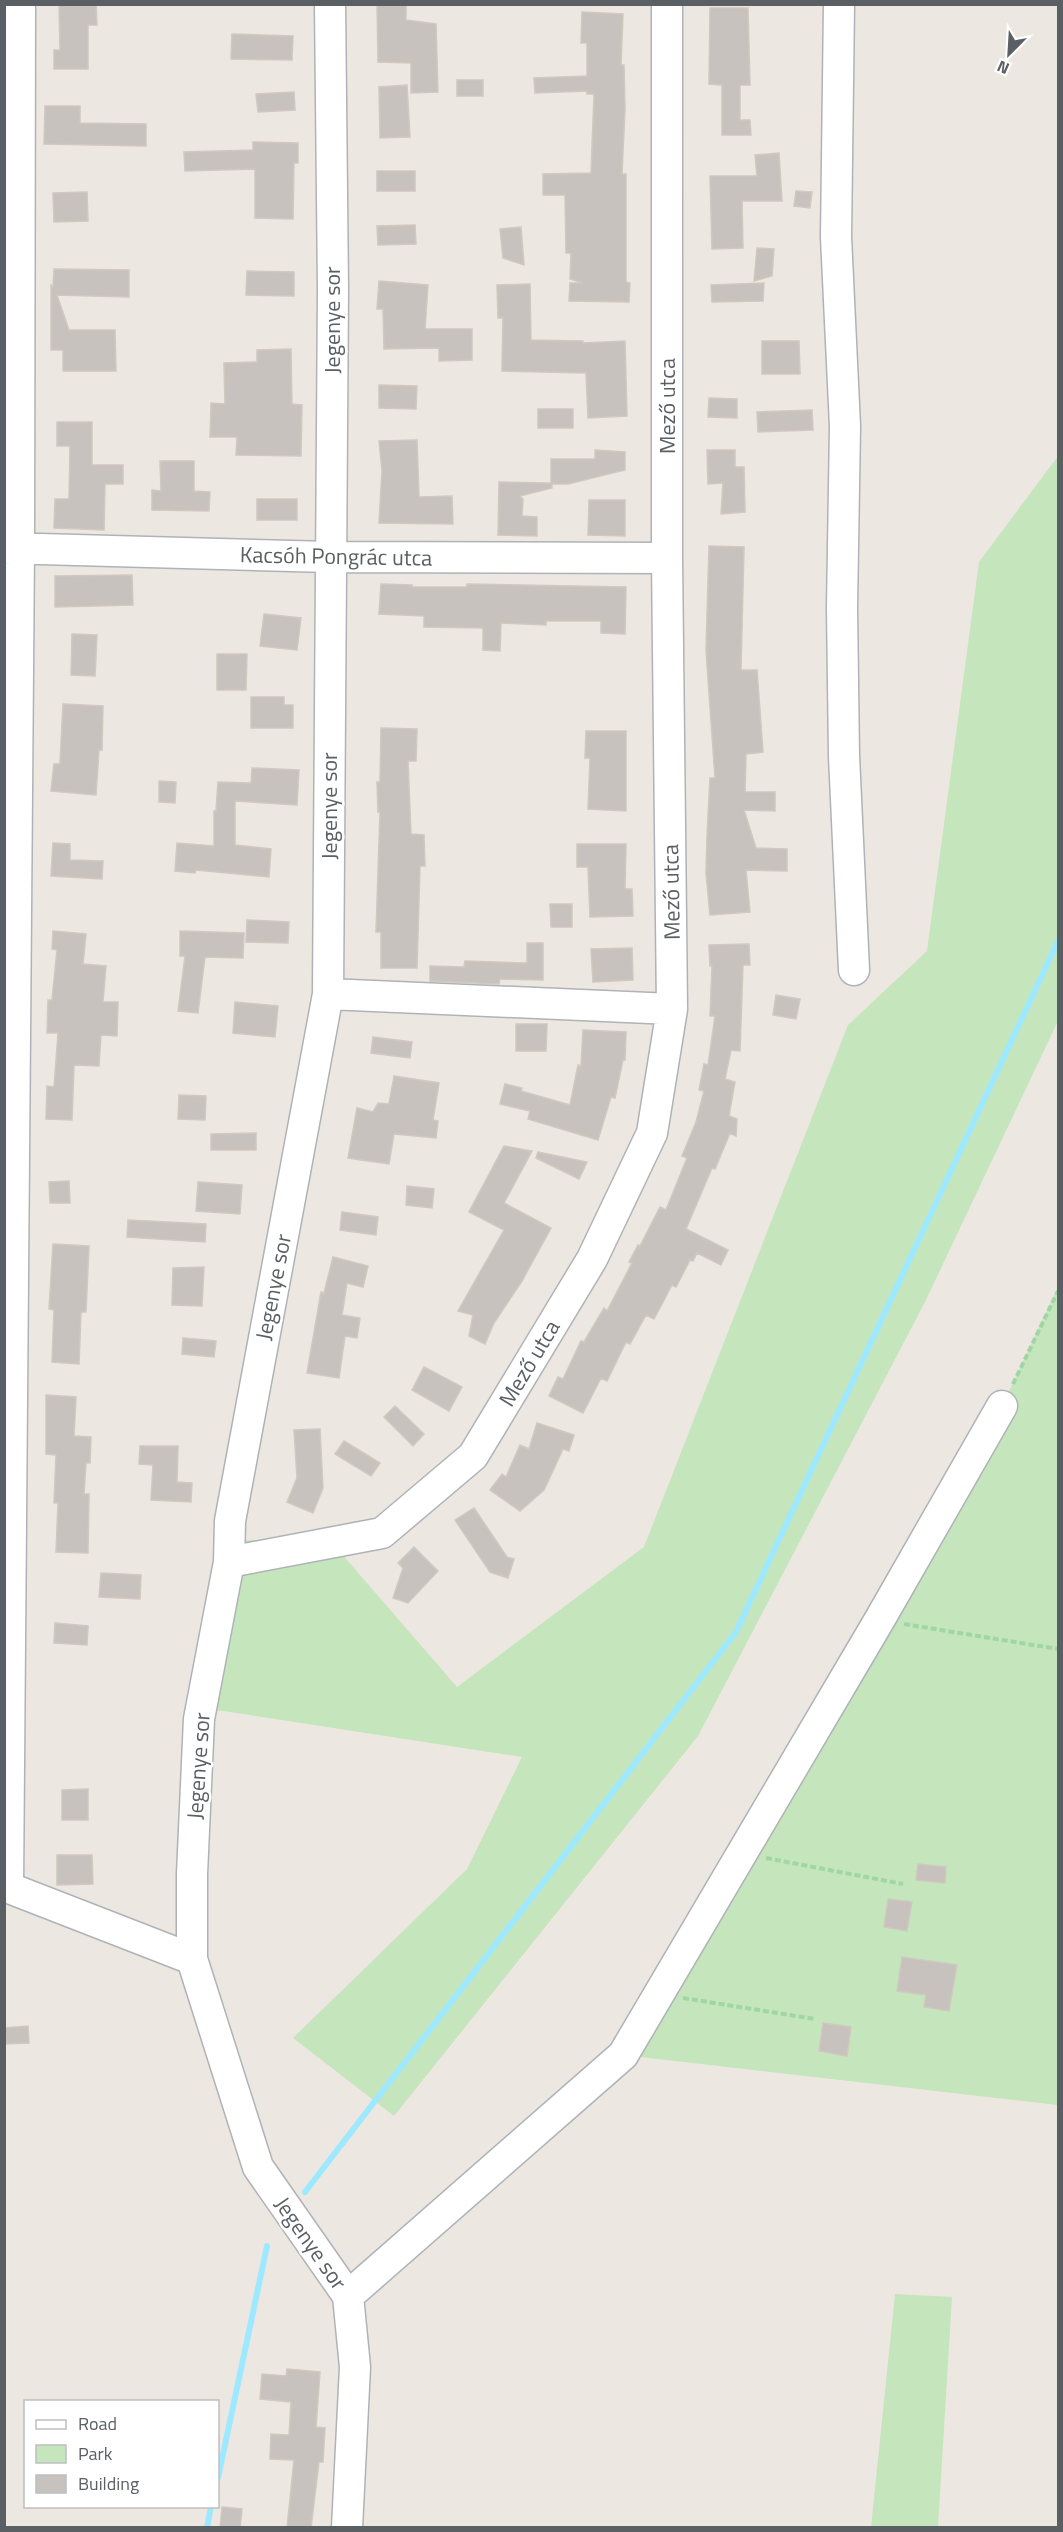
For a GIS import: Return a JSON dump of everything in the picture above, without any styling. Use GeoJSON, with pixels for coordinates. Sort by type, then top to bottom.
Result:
{"type":"FeatureCollection","features":[{"type":"Feature","properties":{"kind":"street"},"geometry":{"type":"LineString","coordinates":[[20,4],[12,548],[6,1886],[192,1959]]}},
{"type":"Feature","properties":{"kind":"street","name":"Jegenye sor"},"geometry":{"type":"LineString","coordinates":[[330,4],[333,289],[329,557],[328,994],[230,1521],[229,1562],[199,1719],[192,1874],[192,1959],[258,2167],[348,2296],[355,2367],[347,2528]]}},
{"type":"Feature","properties":{"kind":"street","name":"Mező utca"},"geometry":{"type":"LineString","coordinates":[[229,1562],[382,1533],[473,1456],[592,1259],[652,1133],[672,1009],[667,558],[667,4]]}},
{"type":"Feature","properties":{"kind":"street"},"geometry":{"type":"LineString","coordinates":[[839,4],[836,237],[845,426],[842,608],[844,756],[854,970]]}},
{"type":"Feature","properties":{"kind":"street","name":"Kacsóh Pongrác utca"},"geometry":{"type":"LineString","coordinates":[[12,548],[329,557],[667,558]]}},
{"type":"Feature","properties":{"kind":"street"},"geometry":{"type":"LineString","coordinates":[[328,994],[672,1009]]}},
{"type":"Feature","properties":{"kind":"street"},"geometry":{"type":"LineString","coordinates":[[348,2296],[623,2055],[880,1619],[1002,1406]]}},
{"type":"Feature","properties":{"kind":"path"},"geometry":{"type":"LineString","coordinates":[[1002,1406],[1059,1291]]}},
{"type":"Feature","properties":{"kind":"path"},"geometry":{"type":"LineString","coordinates":[[880,1619],[1059,1649]]}},
{"type":"Feature","properties":{"kind":"path"},"geometry":{"type":"LineString","coordinates":[[742,1854],[903,1884]]}},
{"type":"Feature","properties":{"kind":"path"},"geometry":{"type":"LineString","coordinates":[[658,1995],[816,2019]]}},
{"type":"Feature","properties":{"kind":"green space"},"geometry":{"type":"Polygon","coordinates":[[[1058,456],[1058,1021],[925,1302],[698,1736],[394,2116],[293,2038],[467,1869],[522,1757],[210,1709],[226,1541],[328,1538],[457,1687],[644,1547],[848,1025],[927,951],[979,562],[1058,456]]]}},
{"type":"Feature","properties":{"kind":"green space"},"geometry":{"type":"Polygon","coordinates":[[[1058,1287],[1058,2105],[623,2055],[1002,1406],[1058,1287]]]}},
{"type":"Feature","properties":{"kind":"green space"},"geometry":{"type":"Polygon","coordinates":[[[895,2294],[952,2297],[938,2527],[871,2527],[895,2294]]]}},
{"type":"Feature","properties":{"kind":"building"},"geometry":{"type":"Polygon","coordinates":[[[59,4],[96,4],[97,25],[88,25],[88,69],[54,69],[54,50],[60,50],[59,4]]]}},
{"type":"Feature","properties":{"kind":"building"},"geometry":{"type":"Polygon","coordinates":[[[377,4],[406,4],[406,20],[436,24],[438,92],[411,93],[411,63],[378,62],[377,4]]]}},
{"type":"Feature","properties":{"kind":"building"},"geometry":{"type":"Polygon","coordinates":[[[710,8],[748,8],[750,85],[740,85],[740,120],[750,120],[751,135],[722,135],[722,85],[709,84],[710,8]]]}},
{"type":"Feature","properties":{"kind":"building"},"geometry":{"type":"Polygon","coordinates":[[[582,12],[623,14],[621,65],[624,65],[625,109],[622,174],[626,174],[626,282],[630,283],[629,302],[569,301],[570,283],[583,283],[570,279],[571,253],[566,253],[565,195],[543,195],[543,174],[591,173],[594,94],[587,94],[587,91],[535,93],[534,78],[587,76],[587,43],[581,43],[582,12]]]}},
{"type":"Feature","properties":{"kind":"building"},"geometry":{"type":"Polygon","coordinates":[[[232,34],[293,36],[292,60],[231,59],[232,34]]]}},
{"type":"Feature","properties":{"kind":"building"},"geometry":{"type":"Polygon","coordinates":[[[457,80],[483,80],[483,96],[457,96],[457,80]]]}},
{"type":"Feature","properties":{"kind":"building"},"geometry":{"type":"Polygon","coordinates":[[[407,85],[410,137],[380,138],[379,87],[407,85]]]}},
{"type":"Feature","properties":{"kind":"building"},"geometry":{"type":"Polygon","coordinates":[[[294,92],[295,110],[258,112],[256,94],[294,92]]]}},
{"type":"Feature","properties":{"kind":"building"},"geometry":{"type":"Polygon","coordinates":[[[45,106],[80,106],[80,123],[146,124],[146,146],[44,144],[45,106]]]}},
{"type":"Feature","properties":{"kind":"building"},"geometry":{"type":"Polygon","coordinates":[[[253,142],[298,143],[298,163],[294,163],[293,219],[255,218],[255,169],[185,171],[184,152],[253,150],[253,142]]]}},
{"type":"Feature","properties":{"kind":"building"},"geometry":{"type":"Polygon","coordinates":[[[779,153],[782,201],[742,201],[743,248],[712,249],[710,176],[757,176],[755,155],[779,153]]]}},
{"type":"Feature","properties":{"kind":"building"},"geometry":{"type":"Polygon","coordinates":[[[377,171],[415,171],[415,191],[377,191],[377,171]]]}},
{"type":"Feature","properties":{"kind":"building"},"geometry":{"type":"Polygon","coordinates":[[[796,191],[812,192],[810,208],[794,206],[796,191]]]}},
{"type":"Feature","properties":{"kind":"building"},"geometry":{"type":"Polygon","coordinates":[[[87,192],[88,221],[54,222],[53,193],[87,192]]]}},
{"type":"Feature","properties":{"kind":"building"},"geometry":{"type":"Polygon","coordinates":[[[415,225],[416,244],[378,245],[377,226],[415,225]]]}},
{"type":"Feature","properties":{"kind":"building"},"geometry":{"type":"Polygon","coordinates":[[[521,227],[524,265],[503,258],[500,229],[521,227]]]}},
{"type":"Feature","properties":{"kind":"building"},"geometry":{"type":"Polygon","coordinates":[[[757,248],[774,249],[772,276],[754,281],[757,248]]]}},
{"type":"Feature","properties":{"kind":"building"},"geometry":{"type":"Polygon","coordinates":[[[54,269],[129,270],[129,297],[57,295],[69,330],[115,330],[116,371],[63,371],[63,350],[51,350],[51,285],[53,287],[54,269]]]}},
{"type":"Feature","properties":{"kind":"building"},"geometry":{"type":"Polygon","coordinates":[[[247,271],[294,272],[294,296],[246,295],[247,271]]]}},
{"type":"Feature","properties":{"kind":"building"},"geometry":{"type":"Polygon","coordinates":[[[379,281],[428,285],[425,329],[472,329],[472,360],[439,361],[439,348],[384,349],[383,309],[377,309],[379,281]]]}},
{"type":"Feature","properties":{"kind":"building"},"geometry":{"type":"Polygon","coordinates":[[[764,283],[763,301],[712,302],[711,285],[764,283]]]}},
{"type":"Feature","properties":{"kind":"building"},"geometry":{"type":"Polygon","coordinates":[[[530,284],[531,340],[583,341],[583,343],[625,341],[627,416],[588,418],[586,373],[502,371],[503,318],[498,318],[497,285],[530,284]]]}},
{"type":"Feature","properties":{"kind":"building"},"geometry":{"type":"Polygon","coordinates":[[[762,341],[799,341],[800,374],[762,374],[762,341]]]}},
{"type":"Feature","properties":{"kind":"building"},"geometry":{"type":"Polygon","coordinates":[[[291,349],[292,404],[302,405],[301,456],[236,455],[237,437],[210,437],[211,403],[225,404],[224,363],[257,362],[257,350],[291,349]]]}},
{"type":"Feature","properties":{"kind":"building"},"geometry":{"type":"Polygon","coordinates":[[[379,385],[417,386],[416,409],[379,408],[379,385]]]}},
{"type":"Feature","properties":{"kind":"building"},"geometry":{"type":"Polygon","coordinates":[[[709,398],[737,399],[737,418],[708,417],[709,398]]]}},
{"type":"Feature","properties":{"kind":"building"},"geometry":{"type":"Polygon","coordinates":[[[538,409],[573,409],[573,428],[538,428],[538,409]]]}},
{"type":"Feature","properties":{"kind":"building"},"geometry":{"type":"Polygon","coordinates":[[[812,410],[813,430],[758,432],[757,412],[812,410]]]}},
{"type":"Feature","properties":{"kind":"building"},"geometry":{"type":"Polygon","coordinates":[[[57,422],[92,422],[92,465],[123,465],[123,484],[105,484],[104,530],[54,528],[55,499],[69,499],[70,446],[57,446],[57,422]]]}},
{"type":"Feature","properties":{"kind":"building"},"geometry":{"type":"Polygon","coordinates":[[[417,440],[419,497],[452,496],[453,524],[379,523],[382,470],[379,441],[417,440]]]}},
{"type":"Feature","properties":{"kind":"building"},"geometry":{"type":"Polygon","coordinates":[[[595,450],[625,452],[625,470],[568,484],[552,484],[552,488],[520,496],[523,499],[522,516],[537,517],[537,536],[498,535],[499,482],[551,483],[551,459],[595,459],[595,450]]]}},
{"type":"Feature","properties":{"kind":"building"},"geometry":{"type":"Polygon","coordinates":[[[707,450],[735,450],[735,467],[744,467],[745,512],[721,514],[723,483],[708,484],[707,450]]]}},
{"type":"Feature","properties":{"kind":"building"},"geometry":{"type":"Polygon","coordinates":[[[160,461],[194,461],[194,491],[210,492],[209,511],[152,510],[152,490],[161,491],[160,461]]]}},
{"type":"Feature","properties":{"kind":"building"},"geometry":{"type":"Polygon","coordinates":[[[257,499],[297,499],[297,520],[257,520],[257,499]]]}},
{"type":"Feature","properties":{"kind":"building"},"geometry":{"type":"Polygon","coordinates":[[[589,500],[625,500],[625,536],[588,535],[589,500]]]}},
{"type":"Feature","properties":{"kind":"building"},"geometry":{"type":"Polygon","coordinates":[[[709,546],[744,547],[741,670],[757,670],[763,752],[746,754],[745,792],[775,792],[775,811],[744,810],[756,848],[787,849],[787,871],[746,870],[750,912],[710,915],[706,874],[707,835],[710,778],[715,778],[706,650],[709,546]]]}},
{"type":"Feature","properties":{"kind":"building"},"geometry":{"type":"Polygon","coordinates":[[[132,575],[133,605],[55,607],[55,576],[132,575]]]}},
{"type":"Feature","properties":{"kind":"building"},"geometry":{"type":"Polygon","coordinates":[[[381,584],[412,585],[412,587],[467,587],[467,584],[626,587],[625,634],[601,633],[601,621],[546,621],[546,625],[501,623],[500,651],[483,650],[483,628],[424,627],[424,616],[379,614],[381,584]]]}},
{"type":"Feature","properties":{"kind":"building"},"geometry":{"type":"Polygon","coordinates":[[[264,614],[301,618],[297,650],[260,646],[264,614]]]}},
{"type":"Feature","properties":{"kind":"building"},"geometry":{"type":"Polygon","coordinates":[[[72,634],[97,635],[95,676],[71,675],[72,634]]]}},
{"type":"Feature","properties":{"kind":"building"},"geometry":{"type":"Polygon","coordinates":[[[217,654],[247,654],[246,690],[217,690],[217,654]]]}},
{"type":"Feature","properties":{"kind":"building"},"geometry":{"type":"Polygon","coordinates":[[[251,697],[284,697],[284,705],[293,705],[293,728],[251,728],[251,697]]]}},
{"type":"Feature","properties":{"kind":"building"},"geometry":{"type":"Polygon","coordinates":[[[63,704],[103,706],[102,750],[99,750],[96,795],[51,791],[54,764],[60,764],[63,704]]]}},
{"type":"Feature","properties":{"kind":"building"},"geometry":{"type":"Polygon","coordinates":[[[381,728],[417,729],[416,761],[408,761],[411,834],[424,835],[425,866],[420,866],[417,968],[381,968],[381,932],[376,932],[380,812],[378,812],[377,782],[380,782],[381,728]]]}},
{"type":"Feature","properties":{"kind":"building"},"geometry":{"type":"Polygon","coordinates":[[[586,731],[626,731],[626,811],[588,809],[590,758],[585,758],[586,731]]]}},
{"type":"Feature","properties":{"kind":"building"},"geometry":{"type":"Polygon","coordinates":[[[252,768],[299,770],[297,805],[235,801],[235,845],[271,849],[269,877],[196,870],[195,873],[175,871],[177,843],[214,846],[214,811],[216,811],[218,782],[251,783],[252,768]]]}},
{"type":"Feature","properties":{"kind":"building"},"geometry":{"type":"Polygon","coordinates":[[[159,781],[176,782],[175,803],[159,802],[159,781]]]}},
{"type":"Feature","properties":{"kind":"building"},"geometry":{"type":"Polygon","coordinates":[[[53,843],[70,844],[70,860],[103,861],[102,879],[51,876],[53,843]]]}},
{"type":"Feature","properties":{"kind":"building"},"geometry":{"type":"Polygon","coordinates":[[[577,844],[626,844],[625,889],[632,889],[633,916],[590,917],[588,867],[577,867],[577,844]]]}},
{"type":"Feature","properties":{"kind":"building"},"geometry":{"type":"Polygon","coordinates":[[[550,904],[572,904],[572,927],[551,927],[550,904]]]}},
{"type":"Feature","properties":{"kind":"building"},"geometry":{"type":"Polygon","coordinates":[[[247,920],[289,922],[288,943],[246,942],[247,920]]]}},
{"type":"Feature","properties":{"kind":"building"},"geometry":{"type":"Polygon","coordinates":[[[53,931],[86,934],[83,964],[106,966],[103,1002],[118,1002],[117,1036],[101,1035],[99,1066],[74,1065],[72,1120],[46,1119],[47,1086],[54,1087],[58,1033],[47,1033],[48,1000],[52,1000],[57,950],[52,949],[53,931]]]}},
{"type":"Feature","properties":{"kind":"building"},"geometry":{"type":"Polygon","coordinates":[[[180,931],[244,933],[243,958],[205,957],[198,1013],[178,1011],[185,956],[180,956],[180,931]]]}},
{"type":"Feature","properties":{"kind":"building"},"geometry":{"type":"Polygon","coordinates":[[[527,943],[543,943],[543,980],[500,979],[499,984],[430,981],[430,966],[464,967],[465,961],[527,963],[527,943]]]}},
{"type":"Feature","properties":{"kind":"building"},"geometry":{"type":"Polygon","coordinates":[[[749,944],[750,965],[743,965],[740,1051],[731,1050],[725,1079],[735,1082],[729,1116],[737,1119],[736,1136],[730,1133],[686,1229],[728,1250],[721,1265],[697,1253],[693,1261],[690,1260],[676,1287],[672,1285],[654,1319],[646,1315],[630,1344],[626,1342],[607,1381],[601,1378],[583,1413],[549,1396],[558,1377],[563,1379],[581,1341],[584,1342],[604,1308],[607,1311],[632,1263],[629,1262],[660,1207],[666,1210],[687,1158],[682,1156],[696,1122],[704,1091],[699,1090],[704,1064],[708,1065],[715,1016],[710,1016],[712,966],[710,966],[709,945],[749,944]]]}},
{"type":"Feature","properties":{"kind":"building"},"geometry":{"type":"Polygon","coordinates":[[[632,948],[633,980],[593,982],[591,949],[632,948]]]}},
{"type":"Feature","properties":{"kind":"building"},"geometry":{"type":"Polygon","coordinates":[[[776,995],[800,999],[796,1019],[773,1015],[776,995]]]}},
{"type":"Feature","properties":{"kind":"building"},"geometry":{"type":"Polygon","coordinates":[[[235,1002],[278,1006],[275,1037],[233,1033],[235,1002]]]}},
{"type":"Feature","properties":{"kind":"building"},"geometry":{"type":"Polygon","coordinates":[[[516,1024],[547,1024],[546,1051],[516,1051],[516,1024]]]}},
{"type":"Feature","properties":{"kind":"building"},"geometry":{"type":"Polygon","coordinates":[[[583,1030],[626,1032],[625,1060],[623,1060],[615,1098],[611,1097],[598,1140],[528,1119],[530,1111],[500,1104],[505,1084],[570,1105],[578,1065],[581,1066],[583,1030]]]}},
{"type":"Feature","properties":{"kind":"building"},"geometry":{"type":"Polygon","coordinates":[[[373,1037],[412,1042],[410,1058],[371,1053],[373,1037]]]}},
{"type":"Feature","properties":{"kind":"building"},"geometry":{"type":"Polygon","coordinates":[[[394,1076],[439,1083],[433,1120],[438,1121],[436,1138],[394,1134],[389,1164],[348,1158],[357,1108],[373,1112],[378,1103],[389,1104],[394,1076]]]}},
{"type":"Feature","properties":{"kind":"building"},"geometry":{"type":"Polygon","coordinates":[[[179,1095],[206,1096],[205,1120],[178,1119],[179,1095]]]}},
{"type":"Feature","properties":{"kind":"building"},"geometry":{"type":"Polygon","coordinates":[[[256,1133],[256,1150],[211,1150],[211,1134],[256,1133]]]}},
{"type":"Feature","properties":{"kind":"building"},"geometry":{"type":"Polygon","coordinates":[[[504,1146],[532,1151],[504,1203],[551,1228],[522,1281],[494,1323],[485,1344],[469,1336],[473,1315],[458,1311],[504,1230],[469,1212],[504,1146]]]}},
{"type":"Feature","properties":{"kind":"building"},"geometry":{"type":"Polygon","coordinates":[[[538,1152],[587,1162],[579,1179],[536,1158],[538,1152]]]}},
{"type":"Feature","properties":{"kind":"building"},"geometry":{"type":"Polygon","coordinates":[[[69,1181],[70,1203],[50,1203],[49,1182],[69,1181]]]}},
{"type":"Feature","properties":{"kind":"building"},"geometry":{"type":"Polygon","coordinates":[[[198,1182],[242,1185],[240,1214],[196,1211],[198,1182]]]}},
{"type":"Feature","properties":{"kind":"building"},"geometry":{"type":"Polygon","coordinates":[[[407,1186],[434,1189],[432,1208],[406,1205],[407,1186]]]}},
{"type":"Feature","properties":{"kind":"building"},"geometry":{"type":"Polygon","coordinates":[[[342,1212],[378,1217],[376,1235],[340,1230],[342,1212]]]}},
{"type":"Feature","properties":{"kind":"building"},"geometry":{"type":"Polygon","coordinates":[[[128,1220],[206,1224],[205,1242],[127,1237],[128,1220]]]}},
{"type":"Feature","properties":{"kind":"building"},"geometry":{"type":"Polygon","coordinates":[[[53,1244],[89,1246],[86,1312],[81,1312],[79,1364],[52,1362],[54,1310],[49,1309],[53,1244]]]}},
{"type":"Feature","properties":{"kind":"building"},"geometry":{"type":"Polygon","coordinates":[[[333,1257],[368,1266],[363,1287],[347,1283],[342,1315],[360,1318],[357,1338],[345,1336],[339,1378],[307,1373],[321,1292],[324,1293],[333,1257]]]}},
{"type":"Feature","properties":{"kind":"building"},"geometry":{"type":"Polygon","coordinates":[[[204,1267],[202,1306],[172,1305],[173,1268],[204,1267]]]}},
{"type":"Feature","properties":{"kind":"building"},"geometry":{"type":"Polygon","coordinates":[[[183,1338],[216,1341],[214,1357],[182,1354],[183,1338]]]}},
{"type":"Feature","properties":{"kind":"building"},"geometry":{"type":"Polygon","coordinates":[[[424,1367],[462,1387],[449,1411],[412,1390],[424,1367]]]}},
{"type":"Feature","properties":{"kind":"building"},"geometry":{"type":"Polygon","coordinates":[[[46,1395],[76,1397],[74,1436],[91,1437],[90,1463],[86,1463],[84,1494],[89,1494],[88,1553],[56,1552],[58,1503],[54,1503],[56,1455],[46,1454],[46,1395]]]}},
{"type":"Feature","properties":{"kind":"building"},"geometry":{"type":"Polygon","coordinates":[[[395,1406],[424,1434],[413,1446],[384,1417],[395,1406]]]}},
{"type":"Feature","properties":{"kind":"building"},"geometry":{"type":"Polygon","coordinates":[[[537,1423],[574,1435],[569,1451],[563,1449],[544,1490],[520,1511],[490,1490],[502,1474],[506,1477],[520,1445],[529,1449],[537,1423]]]}},
{"type":"Feature","properties":{"kind":"building"},"geometry":{"type":"Polygon","coordinates":[[[320,1429],[323,1488],[313,1513],[287,1502],[297,1478],[294,1430],[320,1429]]]}},
{"type":"Feature","properties":{"kind":"building"},"geometry":{"type":"Polygon","coordinates":[[[344,1441],[380,1463],[371,1476],[335,1454],[344,1441]]]}},
{"type":"Feature","properties":{"kind":"building"},"geometry":{"type":"Polygon","coordinates":[[[140,1446],[178,1446],[177,1482],[192,1483],[191,1502],[151,1500],[153,1465],[139,1464],[140,1446]]]}},
{"type":"Feature","properties":{"kind":"building"},"geometry":{"type":"Polygon","coordinates":[[[474,1508],[507,1557],[514,1559],[508,1578],[490,1572],[455,1520],[474,1508]]]}},
{"type":"Feature","properties":{"kind":"building"},"geometry":{"type":"Polygon","coordinates":[[[414,1547],[438,1571],[408,1603],[393,1598],[403,1568],[398,1563],[414,1547]]]}},
{"type":"Feature","properties":{"kind":"building"},"geometry":{"type":"Polygon","coordinates":[[[101,1573],[141,1575],[140,1599],[99,1597],[101,1573]]]}},
{"type":"Feature","properties":{"kind":"building"},"geometry":{"type":"Polygon","coordinates":[[[55,1623],[88,1626],[87,1645],[54,1643],[55,1623]]]}},
{"type":"Feature","properties":{"kind":"building"},"geometry":{"type":"Polygon","coordinates":[[[88,1789],[88,1820],[62,1820],[62,1790],[88,1789]]]}},
{"type":"Feature","properties":{"kind":"building"},"geometry":{"type":"Polygon","coordinates":[[[57,1855],[92,1855],[93,1884],[57,1885],[57,1855]]]}},
{"type":"Feature","properties":{"kind":"building"},"geometry":{"type":"Polygon","coordinates":[[[918,1864],[946,1867],[945,1883],[916,1880],[918,1864]]]}},
{"type":"Feature","properties":{"kind":"building"},"geometry":{"type":"Polygon","coordinates":[[[888,1899],[912,1902],[907,1931],[884,1927],[888,1899]]]}},
{"type":"Feature","properties":{"kind":"building"},"geometry":{"type":"Polygon","coordinates":[[[902,1957],[957,1965],[949,2011],[924,2007],[926,1995],[897,1991],[902,1957]]]}},
{"type":"Feature","properties":{"kind":"building"},"geometry":{"type":"Polygon","coordinates":[[[823,2023],[851,2027],[847,2056],[819,2051],[823,2023]]]}},
{"type":"Feature","properties":{"kind":"building"},"geometry":{"type":"Polygon","coordinates":[[[28,2026],[29,2043],[4,2044],[4,2028],[28,2026]]]}},
{"type":"Feature","properties":{"kind":"building"},"geometry":{"type":"Polygon","coordinates":[[[287,2369],[320,2372],[316,2427],[325,2428],[323,2462],[319,2462],[311,2528],[287,2528],[294,2460],[270,2459],[271,2434],[289,2435],[291,2402],[260,2399],[262,2374],[286,2376],[287,2369]]]}},
{"type":"Feature","properties":{"kind":"building"},"geometry":{"type":"Polygon","coordinates":[[[222,2507],[242,2509],[240,2528],[220,2528],[222,2507]]]}},
{"type":"Feature","properties":{"kind":"waterway"},"geometry":{"type":"LineString","coordinates":[[305,2192],[736,1632],[1058,941]]}},
{"type":"Feature","properties":{"kind":"waterway"},"geometry":{"type":"LineString","coordinates":[[219,2473],[267,2246]]}},
{"type":"Feature","properties":{"kind":"waterway"},"geometry":{"type":"LineString","coordinates":[[207,2528],[211,2508]]}}]}
